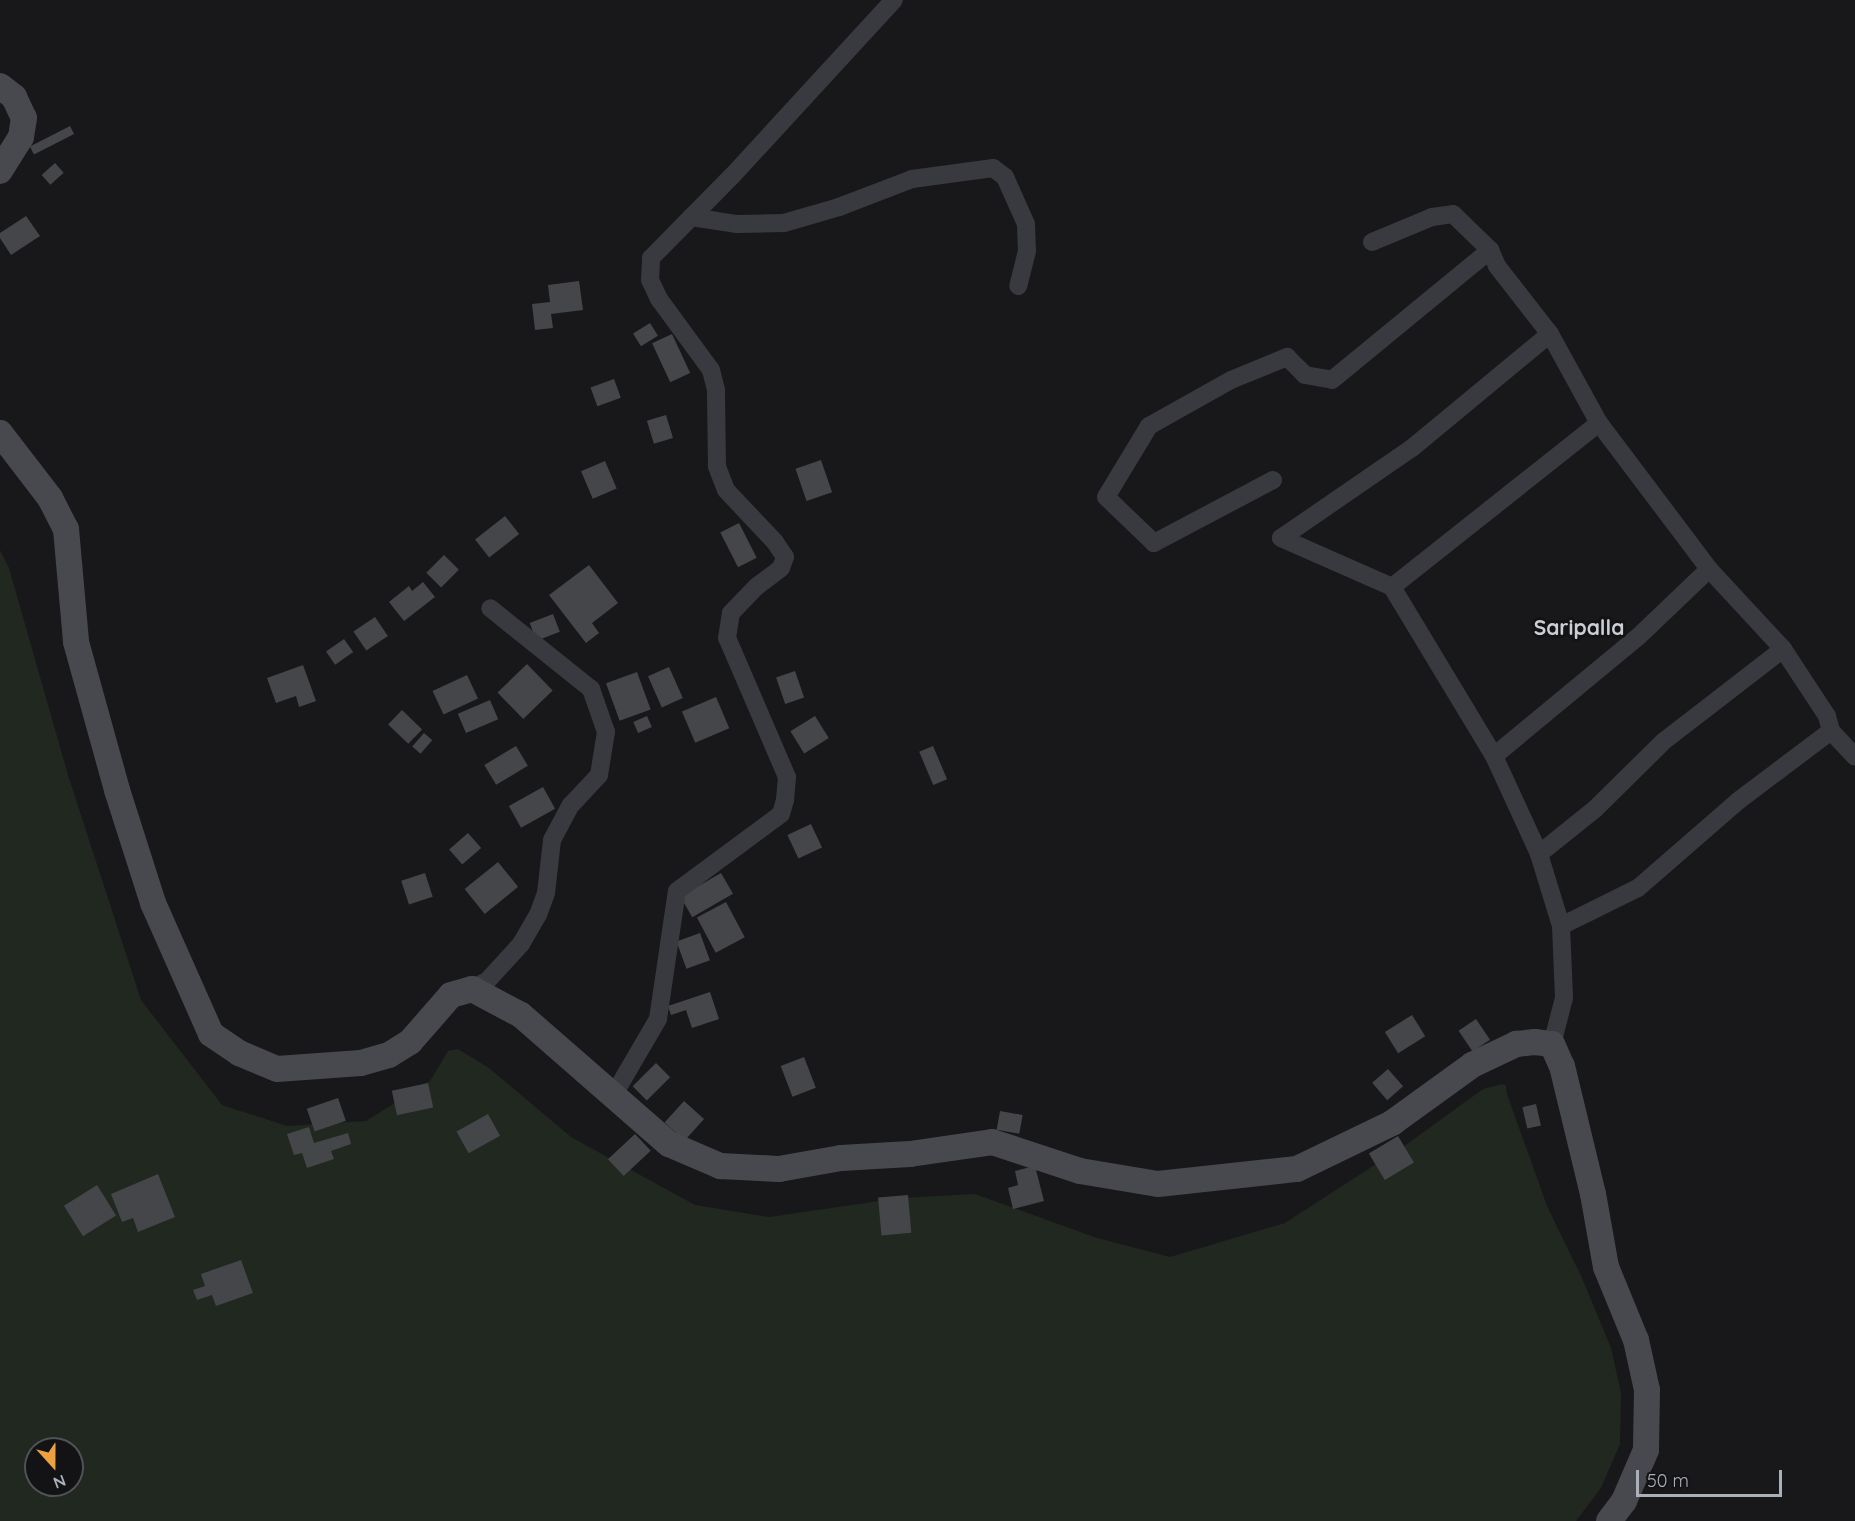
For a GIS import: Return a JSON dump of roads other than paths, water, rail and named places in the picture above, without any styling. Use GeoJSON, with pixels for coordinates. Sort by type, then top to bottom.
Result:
{"type":"FeatureCollection","features":[{"type":"Feature","properties":{"kind":"street"},"geometry":{"type":"LineString","coordinates":[[613,1096],[658,1019],[677,891],[781,814],[786,801],[787,777],[727,638],[731,614],[756,587],[781,568],[785,557],[775,542],[726,490],[717,466],[717,390],[711,370],[659,299],[650,280],[651,258],[894,0]]}},
{"type":"Feature","properties":{"kind":"street"},"geometry":{"type":"LineString","coordinates":[[0,86],[15,97],[24,118],[21,137],[0,171]]}},
{"type":"Feature","properties":{"kind":"street"},"geometry":{"type":"LineString","coordinates":[[690,217],[738,224],[784,223],[839,207],[912,179],[993,168],[1005,177],[1026,224],[1027,251],[1018,286]]}},
{"type":"Feature","properties":{"kind":"street"},"geometry":{"type":"LineString","coordinates":[[1372,242],[1432,217],[1453,214],[1491,250],[1497,266],[1550,334],[1599,423],[1709,569],[1783,649],[1827,716],[1831,731],[1855,757]]}},
{"type":"Feature","properties":{"kind":"street"},"geometry":{"type":"LineString","coordinates":[[1273,480],[1154,543],[1106,497],[1149,426],[1231,381],[1287,357],[1305,375],[1332,380],[1491,250]]}},
{"type":"Feature","properties":{"kind":"street"},"geometry":{"type":"LineString","coordinates":[[1550,334],[1412,448],[1281,538],[1392,587],[1494,756],[1539,854],[1561,926],[1564,998],[1552,1044],[1562,1066],[1593,1194],[1606,1267],[1636,1340],[1647,1390],[1646,1450],[1624,1501],[1609,1521]]}},
{"type":"Feature","properties":{"kind":"street"},"geometry":{"type":"LineString","coordinates":[[1392,587],[1599,423]]}},
{"type":"Feature","properties":{"kind":"street"},"geometry":{"type":"LineString","coordinates":[[0,433],[50,498],[66,529],[76,642],[117,790],[153,903],[211,1034],[240,1053],[277,1069],[362,1063],[389,1054],[411,1042],[451,995],[472,989],[488,980],[521,944],[538,915],[546,893],[552,840],[571,805],[599,775],[606,732],[591,689],[490,608]]}},
{"type":"Feature","properties":{"kind":"street"},"geometry":{"type":"LineString","coordinates":[[1494,756],[1639,636],[1709,569]]}},
{"type":"Feature","properties":{"kind":"street"},"geometry":{"type":"LineString","coordinates":[[1539,854],[1595,809],[1664,741],[1783,649]]}},
{"type":"Feature","properties":{"kind":"street"},"geometry":{"type":"LineString","coordinates":[[1561,926],[1638,888],[1738,801],[1831,731]]}},
{"type":"Feature","properties":{"kind":"street"},"geometry":{"type":"LineString","coordinates":[[472,989],[521,1015],[669,1144],[720,1166],[779,1169],[841,1158],[910,1154],[992,1142],[1080,1171],[1158,1185],[1297,1169],[1392,1123],[1472,1065],[1516,1044],[1534,1042],[1552,1044]]}},
{"type":"Feature","properties":{"kind":"district","name":"Saripalla"},"geometry":{"type":"Point","coordinates":[1579,627]}}]}
